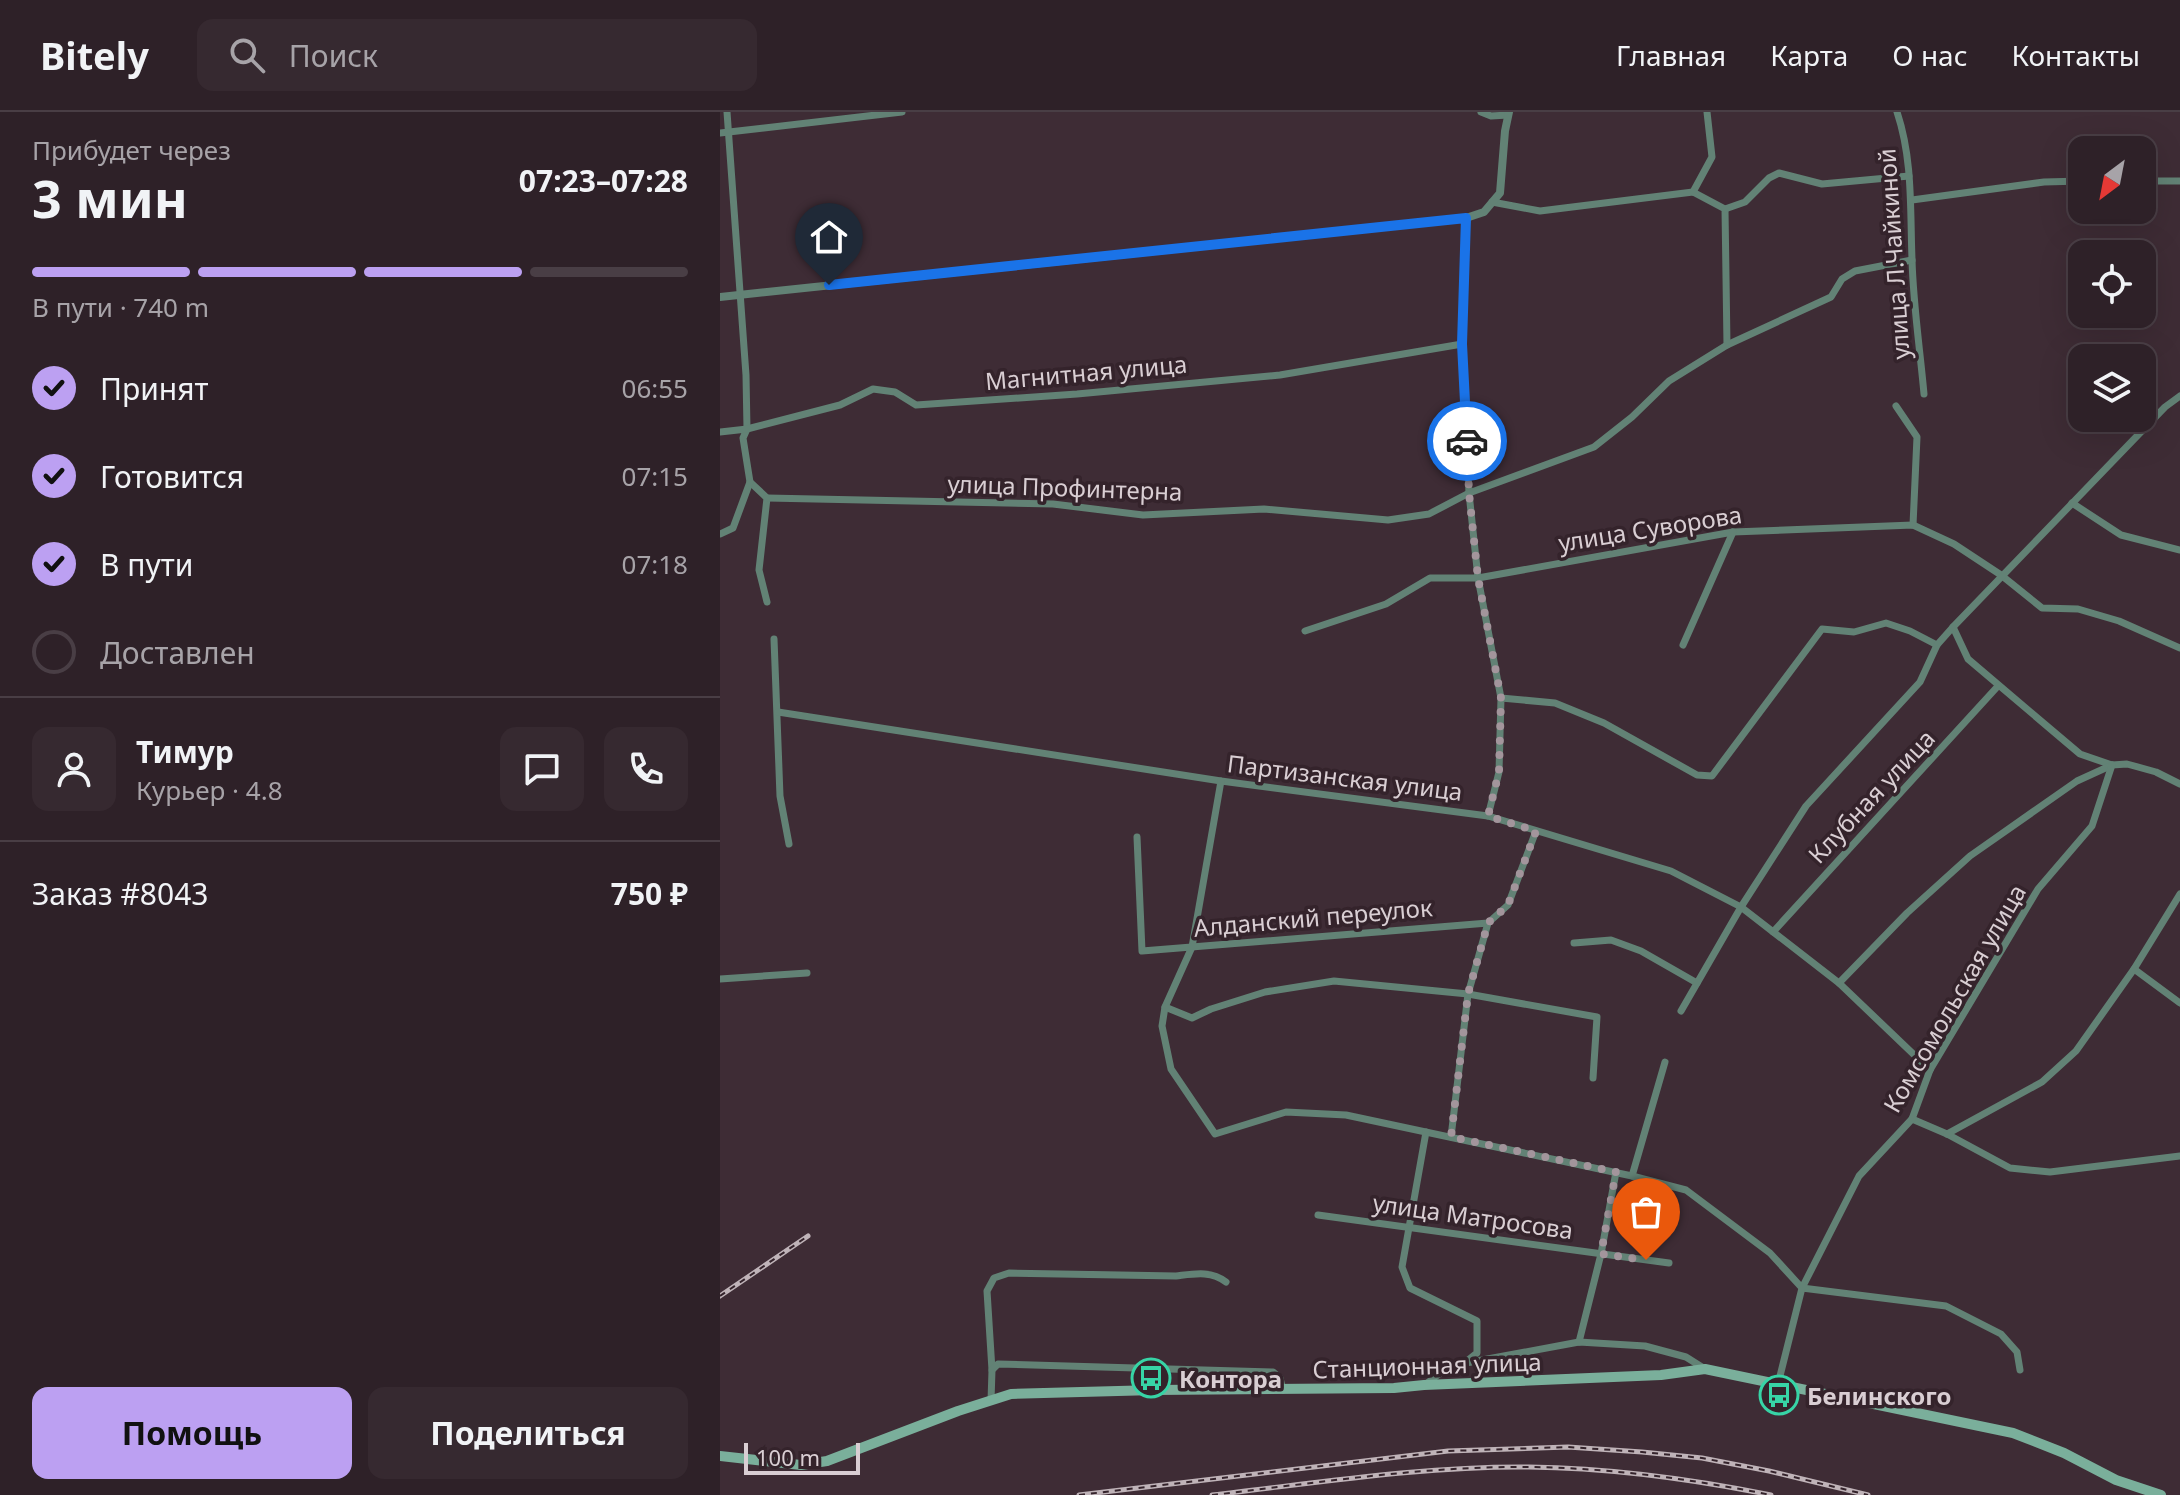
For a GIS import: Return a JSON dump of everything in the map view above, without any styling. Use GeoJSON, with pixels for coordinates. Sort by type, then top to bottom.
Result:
{"type":"FeatureCollection","features":[{"type":"Feature","properties":{"kind":"main road"},"geometry":{"type":"LineString","coordinates":[[1710,1370],[2013,1433],[2064,1453],[2116,1480],[2161,1495]]}},
{"type":"Feature","properties":{"kind":"main road","name":"Станционная улица"},"geometry":{"type":"LineString","coordinates":[[720,1456],[801,1465],[827,1461],[1011,1394],[1394,1388],[1710,1370]]}},
{"type":"Feature","properties":{"kind":"street"},"geometry":{"type":"LineString","coordinates":[[720,534],[733,528],[750,482],[743,438],[747,429],[746,375],[727,112]]}},
{"type":"Feature","properties":{"kind":"street"},"geometry":{"type":"LineString","coordinates":[[720,133],[902,112]]}},
{"type":"Feature","properties":{"kind":"street"},"geometry":{"type":"LineString","coordinates":[[720,297],[1466,218],[1484,212],[1500,193],[1508,114],[1491,116],[1481,112]]}},
{"type":"Feature","properties":{"kind":"street"},"geometry":{"type":"LineString","coordinates":[[1693,192],[1712,157],[1707,112]]}},
{"type":"Feature","properties":{"kind":"street","name":"улица Л.Чайкиной"},"geometry":{"type":"LineString","coordinates":[[1897,112],[1904,132],[1912,200],[1912,260],[1924,394]]}},
{"type":"Feature","properties":{"kind":"street"},"geometry":{"type":"LineString","coordinates":[[1492,202],[1540,211],[1693,192],[1725,209],[1745,202],[1769,178],[1779,173],[1822,184],[1909,176]]}},
{"type":"Feature","properties":{"kind":"street"},"geometry":{"type":"LineString","coordinates":[[1912,200],[2068,181]]}},
{"type":"Feature","properties":{"kind":"street"},"geometry":{"type":"LineString","coordinates":[[2156,181],[2180,181]]}},
{"type":"Feature","properties":{"kind":"street"},"geometry":{"type":"LineString","coordinates":[[1725,209],[1727,345]]}},
{"type":"Feature","properties":{"kind":"street"},"geometry":{"type":"LineString","coordinates":[[1466,218],[1462,344],[1469,493],[1478,578],[1501,698],[1499,772],[1488,816]]}},
{"type":"Feature","properties":{"kind":"street","name":"улица Профинтерна"},"geometry":{"type":"LineString","coordinates":[[767,498],[1053,504],[1143,515],[1264,509],[1388,520],[1429,514],[1469,493],[1594,447],[1632,417],[1669,381],[1727,345],[1831,297],[1842,279],[1855,271],[1912,260]]}},
{"type":"Feature","properties":{"kind":"street","name":"Магнитная улица"},"geometry":{"type":"LineString","coordinates":[[720,432],[747,429],[840,405],[873,389],[895,392],[916,405],[1077,394],[1280,375],[1462,344]]}},
{"type":"Feature","properties":{"kind":"street"},"geometry":{"type":"LineString","coordinates":[[1681,1011],[1741,907],[1806,806],[1920,682],[1937,645],[1953,627],[2165,407],[2180,396]]}},
{"type":"Feature","properties":{"kind":"street"},"geometry":{"type":"LineString","coordinates":[[1896,406],[1917,437],[1913,525]]}},
{"type":"Feature","properties":{"kind":"street"},"geometry":{"type":"LineString","coordinates":[[750,482],[767,498],[759,570],[767,602]]}},
{"type":"Feature","properties":{"kind":"street"},"geometry":{"type":"LineString","coordinates":[[2072,503],[2121,535],[2180,550]]}},
{"type":"Feature","properties":{"kind":"street","name":"улица Суворова"},"geometry":{"type":"LineString","coordinates":[[1305,631],[1386,604],[1430,578],[1478,578],[1733,532],[1913,525],[1954,544],[2001,575],[2042,608],[2078,609],[2119,621],[2180,648]]}},
{"type":"Feature","properties":{"kind":"street"},"geometry":{"type":"LineString","coordinates":[[1683,645],[1733,532]]}},
{"type":"Feature","properties":{"kind":"street"},"geometry":{"type":"LineString","coordinates":[[1501,698],[1555,703],[1604,723],[1697,775],[1712,776],[1822,629],[1854,632],[1886,623],[1937,645]]}},
{"type":"Feature","properties":{"kind":"street"},"geometry":{"type":"LineString","coordinates":[[1953,627],[1968,659],[1998,686],[2080,754],[2112,765]]}},
{"type":"Feature","properties":{"kind":"street"},"geometry":{"type":"LineString","coordinates":[[774,639],[780,796],[789,844]]}},
{"type":"Feature","properties":{"kind":"street","name":"Клубная улица"},"geometry":{"type":"LineString","coordinates":[[1773,932],[1998,686]]}},
{"type":"Feature","properties":{"kind":"street","name":"Партизанская улица"},"geometry":{"type":"LineString","coordinates":[[778,712],[1221,781],[1488,816],[1671,871],[1741,907],[1839,983],[1930,1070]]}},
{"type":"Feature","properties":{"kind":"street"},"geometry":{"type":"LineString","coordinates":[[1839,983],[1907,913],[1970,856],[2077,781],[2112,765],[2127,764],[2156,772],[2180,784]]}},
{"type":"Feature","properties":{"kind":"street","name":"Комсомольская улица"},"geometry":{"type":"LineString","coordinates":[[1778,1384],[1802,1288],[1859,1176],[1912,1119],[1930,1070],[2038,889],[2092,826],[2112,765]]}},
{"type":"Feature","properties":{"kind":"street"},"geometry":{"type":"LineString","coordinates":[[1221,781],[1192,947],[1165,1007],[1162,1026],[1171,1069],[1215,1134],[1286,1112],[1346,1115],[1616,1172],[1686,1190],[1770,1253],[1802,1288],[1946,1306],[2001,1334],[2017,1352],[2020,1370]]}},
{"type":"Feature","properties":{"kind":"street"},"geometry":{"type":"LineString","coordinates":[[1451,1137],[1468,994],[1488,923],[1508,905],[1536,831]]}},
{"type":"Feature","properties":{"kind":"street","name":"Алданский переулок"},"geometry":{"type":"LineString","coordinates":[[1137,837],[1142,951],[1488,923]]}},
{"type":"Feature","properties":{"kind":"street"},"geometry":{"type":"LineString","coordinates":[[1947,1134],[2042,1082],[2076,1051],[2134,969],[2180,894]]}},
{"type":"Feature","properties":{"kind":"street"},"geometry":{"type":"LineString","coordinates":[[1574,943],[1611,940],[1641,951],[1697,983]]}},
{"type":"Feature","properties":{"kind":"street"},"geometry":{"type":"LineString","coordinates":[[2134,969],[2180,1003]]}},
{"type":"Feature","properties":{"kind":"street"},"geometry":{"type":"LineString","coordinates":[[720,979],[807,973]]}},
{"type":"Feature","properties":{"kind":"street"},"geometry":{"type":"LineString","coordinates":[[1165,1007],[1192,1018],[1265,992],[1334,981],[1468,994],[1597,1017],[1593,1078]]}},
{"type":"Feature","properties":{"kind":"street"},"geometry":{"type":"LineString","coordinates":[[1632,1176],[1665,1062]]}},
{"type":"Feature","properties":{"kind":"street"},"geometry":{"type":"LineString","coordinates":[[1912,1119],[2010,1168],[2050,1172],[2180,1156]]}},
{"type":"Feature","properties":{"kind":"street"},"geometry":{"type":"LineString","coordinates":[[1426,1132],[1402,1267],[1410,1288],[1477,1321],[1477,1353],[1466,1363]]}},
{"type":"Feature","properties":{"kind":"street"},"geometry":{"type":"LineString","coordinates":[[1579,1342],[1601,1254],[1616,1172]]}},
{"type":"Feature","properties":{"kind":"street","name":"улица Матросова"},"geometry":{"type":"LineString","coordinates":[[1318,1215],[1669,1263]]}},
{"type":"Feature","properties":{"kind":"street"},"geometry":{"type":"LineString","coordinates":[[991,1401],[987,1291],[994,1278],[1009,1273],[1176,1276],[1200,1273],[1221,1277],[1226,1282]]}},
{"type":"Feature","properties":{"kind":"street"},"geometry":{"type":"LineString","coordinates":[[1424,1385],[1439,1374],[1466,1363],[1579,1342],[1645,1346],[1686,1357],[1710,1370]]}},
{"type":"Feature","properties":{"kind":"street"},"geometry":{"type":"LineString","coordinates":[[992,1370],[998,1364],[1273,1372],[1280,1378],[1283,1390]]}},
{"type":"Feature","properties":{"kind":"railway"},"geometry":{"type":"LineString","coordinates":[[720,1296],[808,1236]]}},
{"type":"Feature","properties":{"kind":"railway"},"geometry":{"type":"LineString","coordinates":[[1079,1495],[1448,1451],[1568,1447],[1702,1458],[1868,1495]]}},
{"type":"Feature","properties":{"kind":"railway"},"geometry":{"type":"LineString","coordinates":[[1212,1495],[1410,1472],[1489,1467],[1651,1475],[1771,1495]]}},
{"type":"Feature","properties":{"kind":"way so far"},"geometry":{"type":"LineString","coordinates":[[1467,441],[1478,578],[1501,698],[1499,772],[1488,816],[1536,831],[1508,905],[1488,923],[1468,994],[1451,1137],[1616,1172],[1601,1254],[1646,1260]]}},
{"type":"Feature","properties":{"kind":"place","name":"Контора"},"geometry":{"type":"Point","coordinates":[1151,1378]}},
{"type":"Feature","properties":{"kind":"place","name":"Белинского"},"geometry":{"type":"Point","coordinates":[1779,1395]}},
{"type":"Feature","properties":{"kind":"route"},"geometry":{"type":"LineString","coordinates":[[829,285],[1466,218],[1462,344],[1467,441]]}}]}
